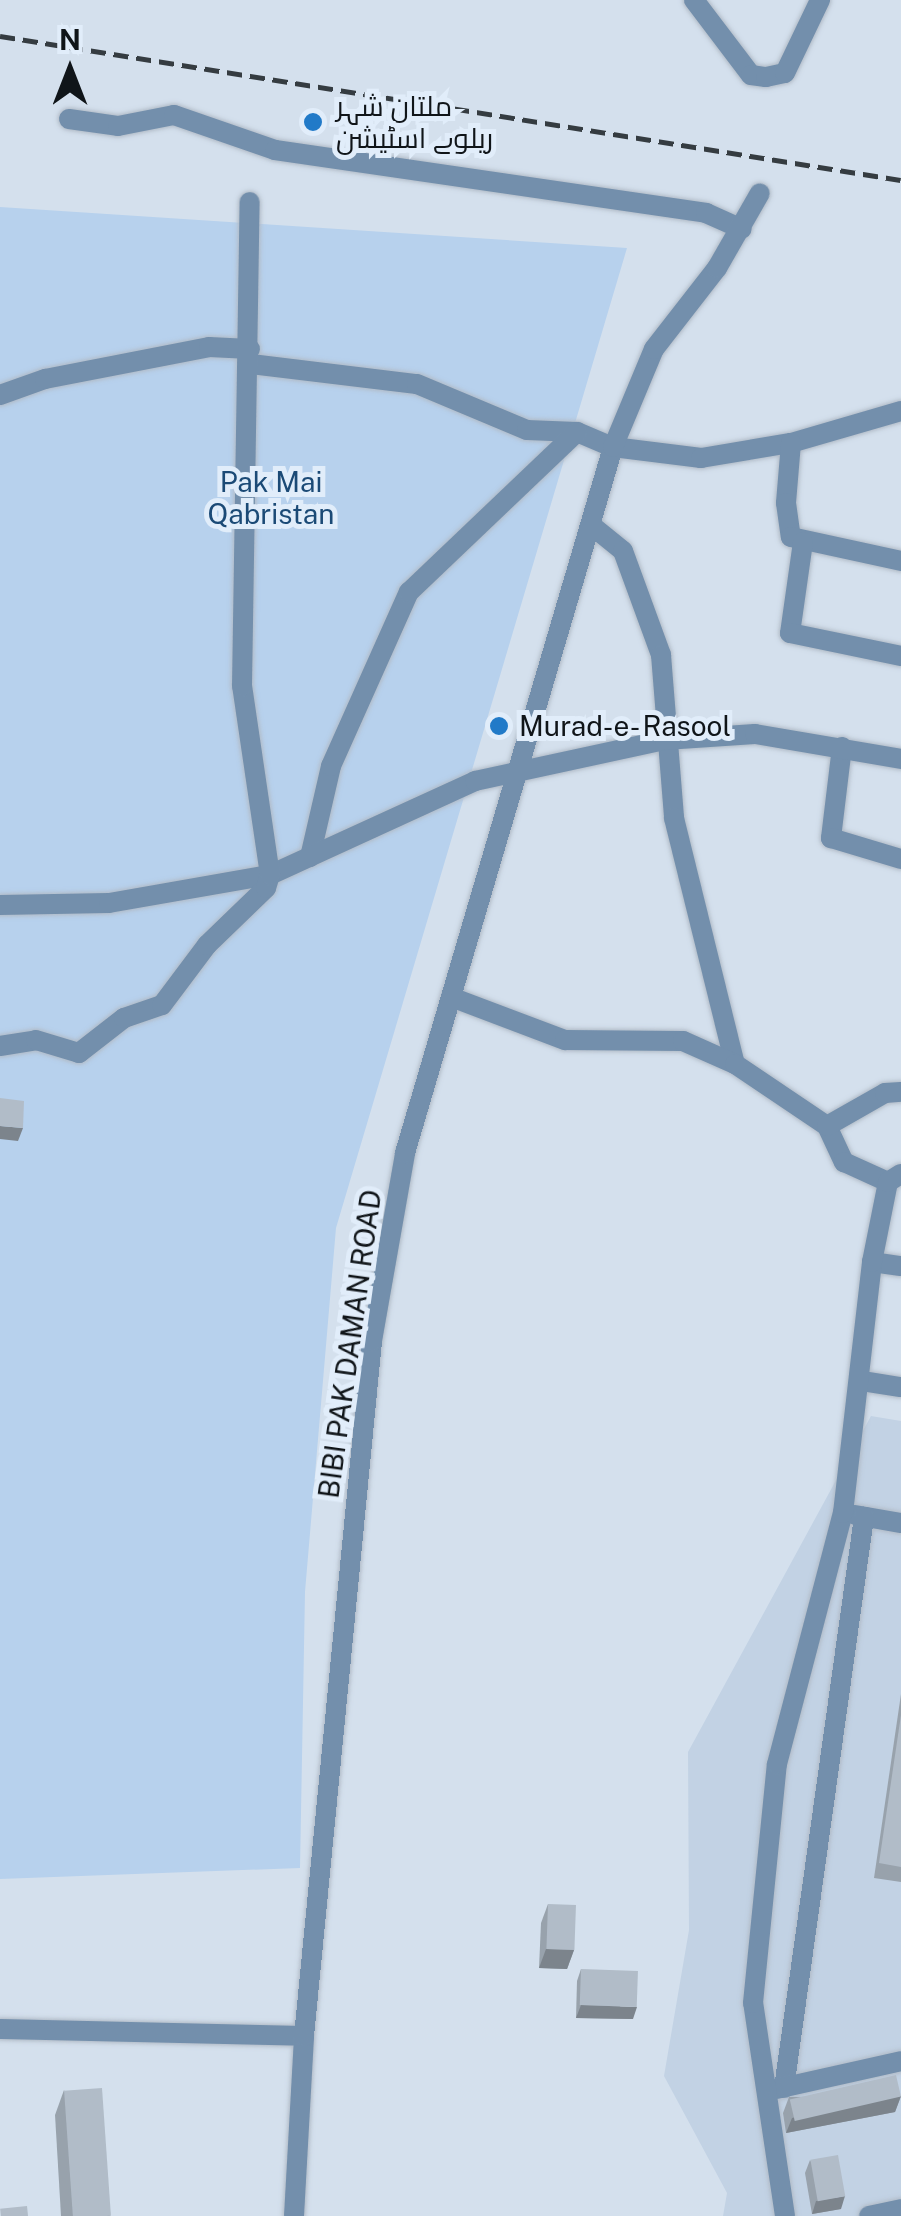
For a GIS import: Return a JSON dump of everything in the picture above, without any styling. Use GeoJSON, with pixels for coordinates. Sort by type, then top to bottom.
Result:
{"type":"FeatureCollection","features":[{"type":"Feature","properties":{"kind":"street"},"geometry":{"type":"LineString","coordinates":[[694,0],[751,74],[785,73],[820,0]]}},
{"type":"Feature","properties":{"kind":"street"},"geometry":{"type":"LineString","coordinates":[[70,118],[118,126],[174,115],[275,150],[674,208],[742,229]]}},
{"type":"Feature","properties":{"kind":"street","name":"BIBI PAK DAMAN ROAD"},"geometry":{"type":"LineString","coordinates":[[294,2216],[304,2036],[372,1341],[405,1153],[613,447],[654,349],[742,229],[760,193]]}},
{"type":"Feature","properties":{"kind":"street"},"geometry":{"type":"LineString","coordinates":[[0,1046],[36,1040],[79,1053],[124,1018],[162,1005],[206,945],[266,888],[270,875],[242,686],[251,356],[250,202]]}},
{"type":"Feature","properties":{"kind":"street"},"geometry":{"type":"LineString","coordinates":[[0,395],[25,384],[209,347],[416,384],[527,430],[578,432],[613,447],[700,458],[791,444],[901,411]]}},
{"type":"Feature","properties":{"kind":"street"},"geometry":{"type":"LineString","coordinates":[[0,380],[25,384]]}},
{"type":"Feature","properties":{"kind":"street"},"geometry":{"type":"LineString","coordinates":[[310,857],[331,766],[409,592],[578,432]]}},
{"type":"Feature","properties":{"kind":"street"},"geometry":{"type":"LineString","coordinates":[[791,444],[786,525],[803,542],[901,560]]}},
{"type":"Feature","properties":{"kind":"street"},"geometry":{"type":"LineString","coordinates":[[592,525],[623,552],[649,618],[667,689],[665,740],[674,818],[735,1064]]}},
{"type":"Feature","properties":{"kind":"street"},"geometry":{"type":"LineString","coordinates":[[803,542],[790,633],[901,656]]}},
{"type":"Feature","properties":{"kind":"street"},"geometry":{"type":"LineString","coordinates":[[0,905],[109,902],[270,875],[518,768],[665,740],[732,732],[901,759]]}},
{"type":"Feature","properties":{"kind":"street"},"geometry":{"type":"LineString","coordinates":[[842,747],[831,838],[901,858]]}},
{"type":"Feature","properties":{"kind":"street"},"geometry":{"type":"LineString","coordinates":[[451,997],[565,1040],[644,1036],[684,1041],[735,1064],[827,1126],[844,1162],[894,1178],[872,1262],[853,1515],[774,2090]]}},
{"type":"Feature","properties":{"kind":"street"},"geometry":{"type":"LineString","coordinates":[[827,1126],[885,1093],[901,1092]]}},
{"type":"Feature","properties":{"kind":"street"},"geometry":{"type":"LineString","coordinates":[[872,1262],[901,1266]]}},
{"type":"Feature","properties":{"kind":"street"},"geometry":{"type":"LineString","coordinates":[[862,1381],[901,1388]]}},
{"type":"Feature","properties":{"kind":"street"},"geometry":{"type":"LineString","coordinates":[[853,1515],[901,1524]]}},
{"type":"Feature","properties":{"kind":"street"},"geometry":{"type":"LineString","coordinates":[[785,2216],[774,2090],[753,2003],[777,1764],[853,1515]]}},
{"type":"Feature","properties":{"kind":"street"},"geometry":{"type":"LineString","coordinates":[[0,2029],[304,2036]]}},
{"type":"Feature","properties":{"kind":"street"},"geometry":{"type":"LineString","coordinates":[[774,2090],[901,2061]]}},
{"type":"Feature","properties":{"kind":"street"},"geometry":{"type":"LineString","coordinates":[[869,2216],[901,2210]]}},
{"type":"Feature","properties":{"kind":"shaded area"},"geometry":{"type":"Polygon","coordinates":[[[871,1416],[901,1421],[901,2216],[723,2216],[727,2193],[664,2076],[689,1930],[688,1752],[871,1416]]]}},
{"type":"Feature","properties":{"kind":"green space","name":"Pak Mai Qabristan"},"geometry":{"type":"Polygon","coordinates":[[[0,207],[627,248],[336,1228],[305,1592],[300,1868],[0,1879],[0,207]]]}},
{"type":"Feature","properties":{"kind":"building"},"geometry":{"type":"Polygon","coordinates":[[[0,1098],[24,1101],[23,1128],[0,1126],[0,1098]]]}},
{"type":"Feature","properties":{"kind":"building"},"geometry":{"type":"Polygon","coordinates":[[[901,1715],[901,1867],[879,1863],[901,1715]]]}},
{"type":"Feature","properties":{"kind":"building"},"geometry":{"type":"Polygon","coordinates":[[[548,1904],[576,1905],[574,1950],[546,1949],[548,1904]]]}},
{"type":"Feature","properties":{"kind":"building"},"geometry":{"type":"Polygon","coordinates":[[[581,1969],[638,1971],[637,2007],[580,2005],[581,1969]]]}},
{"type":"Feature","properties":{"kind":"building"},"geometry":{"type":"Polygon","coordinates":[[[896,2075],[901,2096],[795,2121],[790,2100],[896,2075]]]}},
{"type":"Feature","properties":{"kind":"building"},"geometry":{"type":"Polygon","coordinates":[[[102,2088],[111,2216],[73,2216],[64,2091],[102,2088]]]}},
{"type":"Feature","properties":{"kind":"building"},"geometry":{"type":"Polygon","coordinates":[[[838,2155],[845,2196],[818,2201],[810,2160],[838,2155]]]}},
{"type":"Feature","properties":{"kind":"building"},"geometry":{"type":"Polygon","coordinates":[[[27,2206],[28,2216],[1,2216],[0,2209],[27,2206]]]}},
{"type":"Feature","properties":{"kind":"railway"},"geometry":{"type":"LineString","coordinates":[[0,36],[901,180]]}},
{"type":"Feature","properties":{"kind":"place","name":"ملتان شہر ریلوے اسٹیشن"},"geometry":{"type":"Point","coordinates":[313,122]}},
{"type":"Feature","properties":{"kind":"place","name":"Murad-e- Rasool"},"geometry":{"type":"Point","coordinates":[499,726]}}]}
